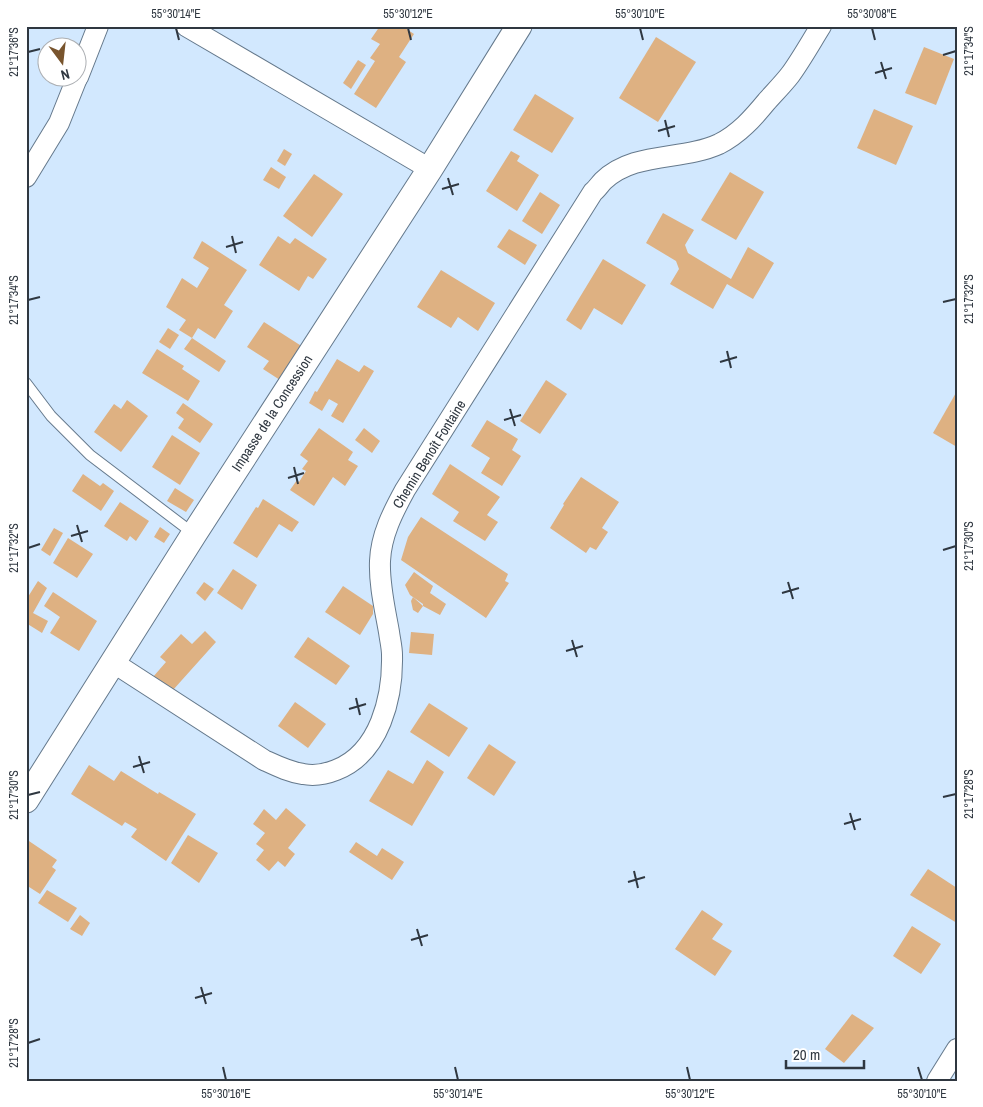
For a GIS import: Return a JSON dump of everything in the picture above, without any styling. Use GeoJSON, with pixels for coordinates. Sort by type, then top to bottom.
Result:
{"type":"FeatureCollection","features":[{"type":"Feature","properties":{"kind":"street"},"geometry":{"type":"LineString","coordinates":[[88,50],[98,26]]}},
{"type":"Feature","properties":{"kind":"street"},"geometry":{"type":"LineString","coordinates":[[186,26],[430,169]]}},
{"type":"Feature","properties":{"kind":"street","name":"Impasse de la Concession"},"geometry":{"type":"LineString","coordinates":[[26,800],[194,534],[430,169],[519,26]]}},
{"type":"Feature","properties":{"kind":"street","name":"Chemin Benoît Fontaine"},"geometry":{"type":"LineString","coordinates":[[114,663],[264,760],[284,770],[304,775],[331,772],[354,760],[364,751],[376,732],[388,699],[391,684],[392,652],[381,584],[380,560],[384,536],[392,513],[404,490],[593,192],[603,180],[617,170],[646,160],[696,151],[718,144],[736,134],[750,121],[791,74],[821,26]]}},
{"type":"Feature","properties":{"kind":"street"},"geometry":{"type":"LineString","coordinates":[[26,177],[59,122],[73,88]]}},
{"type":"Feature","properties":{"kind":"street"},"geometry":{"type":"LineString","coordinates":[[937,1081],[957,1049]]}},
{"type":"Feature","properties":{"kind":"lane"},"geometry":{"type":"LineString","coordinates":[[26,383],[51,416],[90,455],[194,534]]}},
{"type":"Feature","properties":{"kind":"building"},"geometry":{"type":"Polygon","coordinates":[[[380,26],[402,26],[414,34],[399,57],[406,62],[376,108],[354,94],[375,61],[370,58],[380,44],[371,39],[380,26]]]}},
{"type":"Feature","properties":{"kind":"building"},"geometry":{"type":"Polygon","coordinates":[[[656,37],[696,62],[658,122],[619,98],[656,37]]]}},
{"type":"Feature","properties":{"kind":"building"},"geometry":{"type":"Polygon","coordinates":[[[924,47],[954,59],[936,105],[905,93],[924,47]]]}},
{"type":"Feature","properties":{"kind":"building"},"geometry":{"type":"Polygon","coordinates":[[[358,60],[366,65],[351,89],[343,83],[358,60]]]}},
{"type":"Feature","properties":{"kind":"building"},"geometry":{"type":"Polygon","coordinates":[[[535,94],[574,118],[552,153],[513,130],[535,94]]]}},
{"type":"Feature","properties":{"kind":"building"},"geometry":{"type":"Polygon","coordinates":[[[874,109],[913,126],[896,165],[857,148],[874,109]]]}},
{"type":"Feature","properties":{"kind":"building"},"geometry":{"type":"Polygon","coordinates":[[[284,149],[292,154],[285,166],[277,161],[284,149]]]}},
{"type":"Feature","properties":{"kind":"building"},"geometry":{"type":"Polygon","coordinates":[[[511,151],[520,156],[517,161],[539,175],[517,211],[486,191],[511,151]]]}},
{"type":"Feature","properties":{"kind":"building"},"geometry":{"type":"Polygon","coordinates":[[[271,167],[286,177],[279,189],[263,180],[271,167]]]}},
{"type":"Feature","properties":{"kind":"building"},"geometry":{"type":"Polygon","coordinates":[[[730,172],[764,192],[736,240],[701,220],[730,172]]]}},
{"type":"Feature","properties":{"kind":"building"},"geometry":{"type":"Polygon","coordinates":[[[314,174],[343,194],[312,237],[283,216],[314,174]]]}},
{"type":"Feature","properties":{"kind":"building"},"geometry":{"type":"Polygon","coordinates":[[[540,192],[560,205],[542,234],[522,221],[540,192]]]}},
{"type":"Feature","properties":{"kind":"building"},"geometry":{"type":"Polygon","coordinates":[[[663,213],[694,230],[685,245],[688,253],[731,279],[748,247],[774,263],[753,299],[727,284],[713,309],[670,284],[679,269],[676,261],[646,243],[663,213]]]}},
{"type":"Feature","properties":{"kind":"building"},"geometry":{"type":"Polygon","coordinates":[[[509,229],[537,245],[525,265],[497,247],[509,229]]]}},
{"type":"Feature","properties":{"kind":"building"},"geometry":{"type":"Polygon","coordinates":[[[278,236],[290,244],[295,238],[327,259],[313,279],[308,276],[299,291],[259,265],[278,236]]]}},
{"type":"Feature","properties":{"kind":"building"},"geometry":{"type":"Polygon","coordinates":[[[202,241],[247,270],[224,305],[233,311],[215,339],[198,328],[192,338],[179,330],[186,320],[166,307],[182,278],[197,288],[209,268],[193,258],[202,241]]]}},
{"type":"Feature","properties":{"kind":"building"},"geometry":{"type":"Polygon","coordinates":[[[603,259],[646,285],[622,325],[594,308],[581,330],[566,320],[603,259]]]}},
{"type":"Feature","properties":{"kind":"building"},"geometry":{"type":"Polygon","coordinates":[[[441,270],[495,303],[478,331],[458,317],[451,328],[417,307],[441,270]]]}},
{"type":"Feature","properties":{"kind":"building"},"geometry":{"type":"Polygon","coordinates":[[[264,322],[303,347],[280,380],[263,369],[269,361],[247,347],[264,322]]]}},
{"type":"Feature","properties":{"kind":"building"},"geometry":{"type":"Polygon","coordinates":[[[168,328],[179,335],[170,349],[159,342],[168,328]]]}},
{"type":"Feature","properties":{"kind":"building"},"geometry":{"type":"Polygon","coordinates":[[[192,338],[226,361],[219,372],[184,349],[192,338]]]}},
{"type":"Feature","properties":{"kind":"building"},"geometry":{"type":"Polygon","coordinates":[[[157,349],[184,366],[182,369],[200,381],[188,401],[142,373],[157,349]]]}},
{"type":"Feature","properties":{"kind":"building"},"geometry":{"type":"Polygon","coordinates":[[[337,359],[359,372],[364,365],[374,371],[343,423],[331,416],[338,404],[329,399],[322,411],[309,403],[337,359]]]}},
{"type":"Feature","properties":{"kind":"building"},"geometry":{"type":"Polygon","coordinates":[[[546,380],[567,394],[540,434],[520,421],[546,380]]]}},
{"type":"Feature","properties":{"kind":"building"},"geometry":{"type":"Polygon","coordinates":[[[957,391],[957,447],[933,433],[957,391]]]}},
{"type":"Feature","properties":{"kind":"building"},"geometry":{"type":"Polygon","coordinates":[[[127,400],[148,416],[121,452],[94,432],[114,404],[121,409],[127,400]]]}},
{"type":"Feature","properties":{"kind":"building"},"geometry":{"type":"Polygon","coordinates":[[[183,403],[213,424],[200,443],[178,428],[184,419],[176,413],[183,403]]]}},
{"type":"Feature","properties":{"kind":"building"},"geometry":{"type":"Polygon","coordinates":[[[487,420],[518,439],[512,450],[521,456],[502,486],[481,473],[490,458],[471,446],[487,420]]]}},
{"type":"Feature","properties":{"kind":"building"},"geometry":{"type":"Polygon","coordinates":[[[319,428],[353,452],[348,460],[358,466],[345,486],[333,477],[314,506],[290,490],[297,480],[299,482],[306,471],[302,469],[308,461],[300,455],[319,428]]]}},
{"type":"Feature","properties":{"kind":"building"},"geometry":{"type":"Polygon","coordinates":[[[364,428],[380,441],[372,453],[355,440],[364,428]]]}},
{"type":"Feature","properties":{"kind":"building"},"geometry":{"type":"Polygon","coordinates":[[[172,435],[200,453],[180,485],[152,467],[172,435]]]}},
{"type":"Feature","properties":{"kind":"building"},"geometry":{"type":"Polygon","coordinates":[[[450,464],[500,497],[487,515],[498,522],[485,541],[453,521],[459,512],[432,494],[450,464]]]}},
{"type":"Feature","properties":{"kind":"building"},"geometry":{"type":"Polygon","coordinates":[[[83,474],[100,486],[103,483],[114,491],[101,511],[72,491],[83,474]]]}},
{"type":"Feature","properties":{"kind":"building"},"geometry":{"type":"Polygon","coordinates":[[[581,477],[619,502],[602,528],[608,532],[596,550],[590,547],[586,553],[550,528],[581,477]]]}},
{"type":"Feature","properties":{"kind":"building"},"geometry":{"type":"Polygon","coordinates":[[[175,488],[194,500],[186,512],[167,501],[175,488]]]}},
{"type":"Feature","properties":{"kind":"building"},"geometry":{"type":"Polygon","coordinates":[[[263,499],[299,522],[292,532],[279,524],[257,558],[233,543],[263,499]]]}},
{"type":"Feature","properties":{"kind":"building"},"geometry":{"type":"Polygon","coordinates":[[[120,502],[149,521],[136,541],[130,536],[127,541],[104,526],[120,502]]]}},
{"type":"Feature","properties":{"kind":"building"},"geometry":{"type":"Polygon","coordinates":[[[421,517],[508,574],[505,581],[509,583],[486,618],[401,560],[408,537],[421,517]]]}},
{"type":"Feature","properties":{"kind":"building"},"geometry":{"type":"Polygon","coordinates":[[[160,527],[170,534],[164,543],[154,537],[160,527]]]}},
{"type":"Feature","properties":{"kind":"building"},"geometry":{"type":"Polygon","coordinates":[[[54,528],[63,533],[50,556],[41,550],[54,528]]]}},
{"type":"Feature","properties":{"kind":"building"},"geometry":{"type":"Polygon","coordinates":[[[68,538],[93,554],[77,578],[53,563],[68,538]]]}},
{"type":"Feature","properties":{"kind":"building"},"geometry":{"type":"Polygon","coordinates":[[[233,569],[257,585],[242,610],[217,593],[233,569]]]}},
{"type":"Feature","properties":{"kind":"building"},"geometry":{"type":"Polygon","coordinates":[[[414,572],[433,586],[430,593],[446,604],[440,615],[423,606],[423,604],[410,595],[405,585],[414,572]]]}},
{"type":"Feature","properties":{"kind":"building"},"geometry":{"type":"Polygon","coordinates":[[[38,581],[47,588],[33,613],[48,621],[42,633],[26,623],[26,600],[38,581]]]}},
{"type":"Feature","properties":{"kind":"building"},"geometry":{"type":"Polygon","coordinates":[[[204,582],[214,589],[205,601],[196,593],[204,582]]]}},
{"type":"Feature","properties":{"kind":"building"},"geometry":{"type":"Polygon","coordinates":[[[343,586],[373,606],[373,614],[360,635],[325,612],[343,586]]]}},
{"type":"Feature","properties":{"kind":"building"},"geometry":{"type":"Polygon","coordinates":[[[53,592],[97,621],[79,651],[50,633],[60,617],[44,606],[53,592]]]}},
{"type":"Feature","properties":{"kind":"building"},"geometry":{"type":"Polygon","coordinates":[[[413,597],[423,606],[418,613],[413,610],[411,601],[413,597]]]}},
{"type":"Feature","properties":{"kind":"building"},"geometry":{"type":"Polygon","coordinates":[[[205,631],[216,642],[173,690],[153,677],[166,662],[160,657],[181,634],[192,644],[205,631]]]}},
{"type":"Feature","properties":{"kind":"building"},"geometry":{"type":"Polygon","coordinates":[[[411,632],[434,634],[432,655],[409,653],[411,632]]]}},
{"type":"Feature","properties":{"kind":"building"},"geometry":{"type":"Polygon","coordinates":[[[308,637],[350,666],[336,685],[294,657],[308,637]]]}},
{"type":"Feature","properties":{"kind":"building"},"geometry":{"type":"Polygon","coordinates":[[[295,702],[326,724],[308,748],[278,726],[295,702]]]}},
{"type":"Feature","properties":{"kind":"building"},"geometry":{"type":"Polygon","coordinates":[[[429,703],[468,728],[449,757],[410,732],[429,703]]]}},
{"type":"Feature","properties":{"kind":"building"},"geometry":{"type":"Polygon","coordinates":[[[489,744],[516,762],[494,796],[467,778],[489,744]]]}},
{"type":"Feature","properties":{"kind":"building"},"geometry":{"type":"Polygon","coordinates":[[[427,760],[444,772],[412,826],[369,801],[388,770],[413,784],[427,760]]]}},
{"type":"Feature","properties":{"kind":"building"},"geometry":{"type":"Polygon","coordinates":[[[89,765],[114,781],[121,771],[158,794],[159,792],[196,814],[166,861],[131,837],[137,829],[125,822],[122,826],[71,794],[89,765]]]}},
{"type":"Feature","properties":{"kind":"building"},"geometry":{"type":"Polygon","coordinates":[[[286,808],[306,825],[288,848],[295,854],[285,867],[278,861],[269,871],[256,860],[264,850],[256,844],[265,833],[253,824],[264,809],[276,820],[286,808]]]}},
{"type":"Feature","properties":{"kind":"building"},"geometry":{"type":"Polygon","coordinates":[[[188,835],[218,853],[199,883],[171,863],[188,835]]]}},
{"type":"Feature","properties":{"kind":"building"},"geometry":{"type":"Polygon","coordinates":[[[26,839],[57,860],[52,867],[56,870],[40,894],[26,885],[26,839]]]}},
{"type":"Feature","properties":{"kind":"building"},"geometry":{"type":"Polygon","coordinates":[[[356,842],[377,856],[382,848],[404,862],[392,880],[349,852],[356,842]]]}},
{"type":"Feature","properties":{"kind":"building"},"geometry":{"type":"Polygon","coordinates":[[[928,869],[957,888],[957,923],[910,895],[928,869]]]}},
{"type":"Feature","properties":{"kind":"building"},"geometry":{"type":"Polygon","coordinates":[[[47,890],[77,908],[68,922],[38,903],[47,890]]]}},
{"type":"Feature","properties":{"kind":"building"},"geometry":{"type":"Polygon","coordinates":[[[702,910],[723,924],[712,939],[732,951],[715,976],[675,949],[702,910]]]}},
{"type":"Feature","properties":{"kind":"building"},"geometry":{"type":"Polygon","coordinates":[[[80,915],[90,923],[82,936],[70,929],[80,915]]]}},
{"type":"Feature","properties":{"kind":"building"},"geometry":{"type":"Polygon","coordinates":[[[912,926],[941,944],[921,974],[893,956],[912,926]]]}},
{"type":"Feature","properties":{"kind":"building"},"geometry":{"type":"Polygon","coordinates":[[[852,1014],[874,1028],[844,1063],[825,1049],[852,1014]]]}}]}
